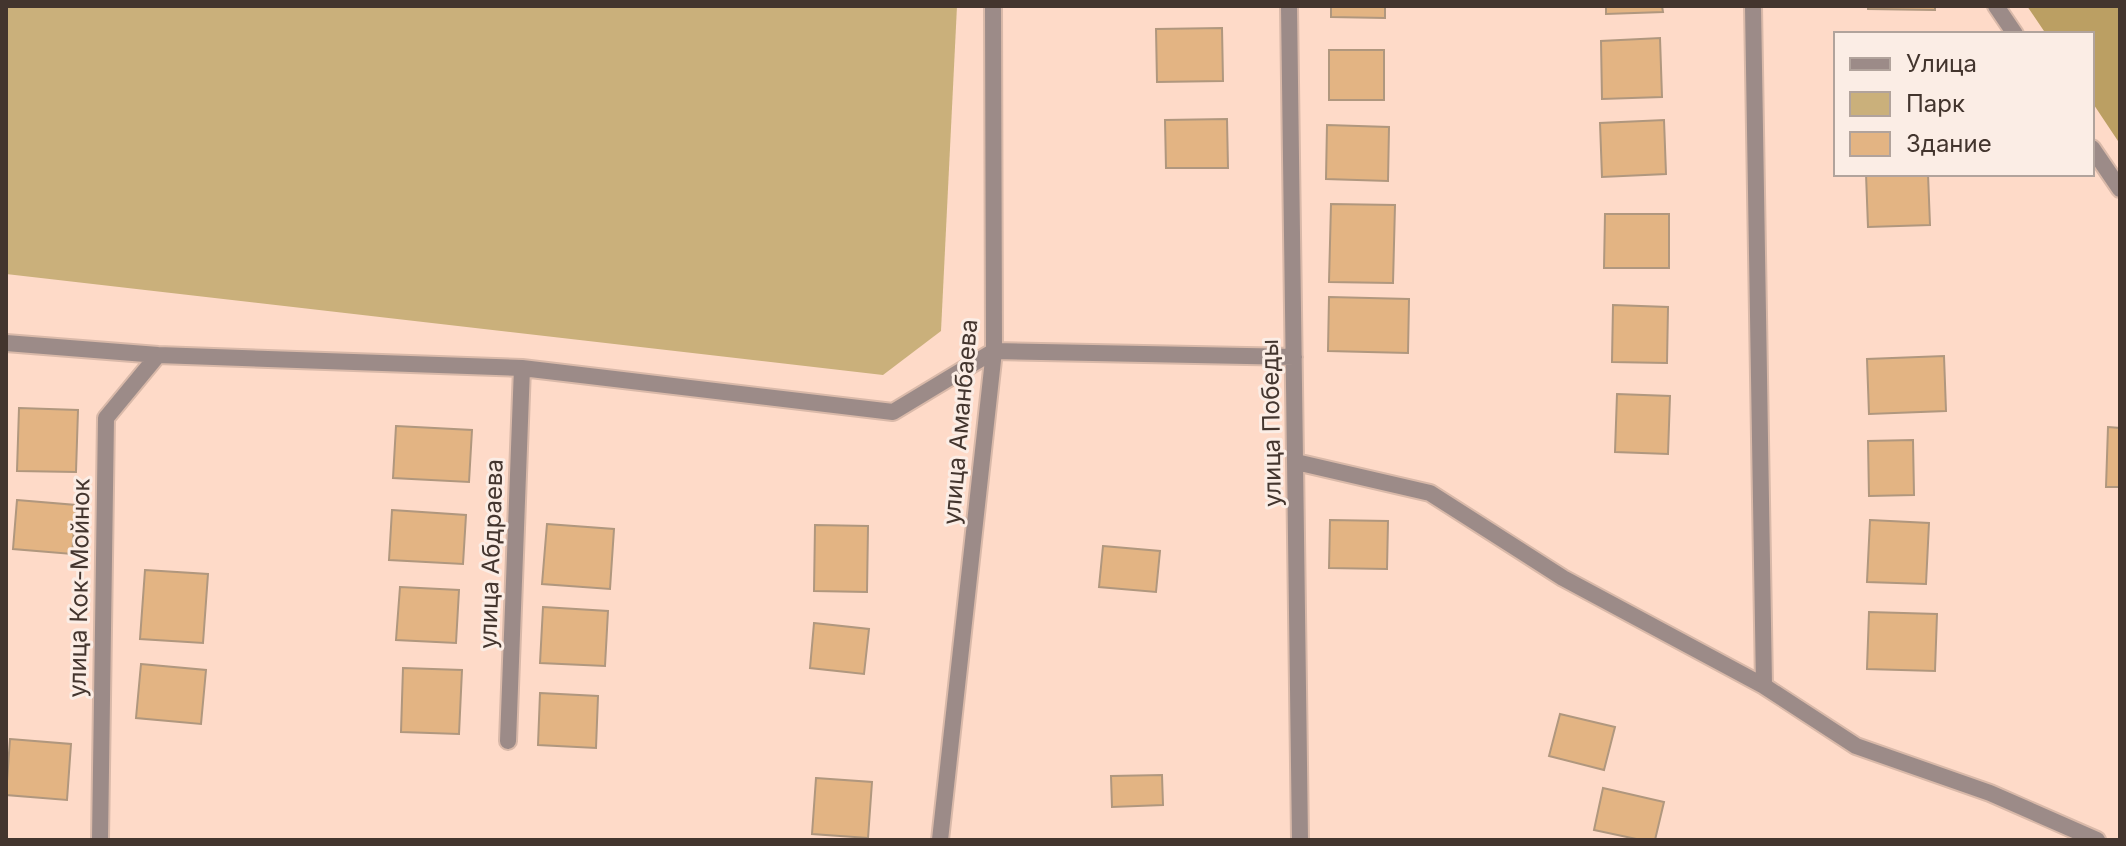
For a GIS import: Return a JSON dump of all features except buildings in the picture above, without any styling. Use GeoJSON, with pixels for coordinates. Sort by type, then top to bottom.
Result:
{"type":"FeatureCollection","features":[{"type":"Feature","properties":{"kind":"street","name":"улица Аманбаева"},"geometry":{"type":"LineString","coordinates":[[940,840],[994,351],[993,6]]}},
{"type":"Feature","properties":{"kind":"street","name":"улица Победы"},"geometry":{"type":"LineString","coordinates":[[1289,6],[1300,840]]}},
{"type":"Feature","properties":{"kind":"street"},"geometry":{"type":"LineString","coordinates":[[1753,6],[1764,686]]}},
{"type":"Feature","properties":{"kind":"street"},"geometry":{"type":"LineString","coordinates":[[1996,6],[2014,32]]}},
{"type":"Feature","properties":{"kind":"street"},"geometry":{"type":"LineString","coordinates":[[2094,151],[2120,189]]}},
{"type":"Feature","properties":{"kind":"street"},"geometry":{"type":"LineString","coordinates":[[6,343],[158,355],[522,368],[893,412],[994,351],[1294,357]]}},
{"type":"Feature","properties":{"kind":"street","name":"улица Кок-Мойнок"},"geometry":{"type":"LineString","coordinates":[[100,840],[106,418],[158,355]]}},
{"type":"Feature","properties":{"kind":"street","name":"улица Абдраева"},"geometry":{"type":"LineString","coordinates":[[508,741],[522,368]]}},
{"type":"Feature","properties":{"kind":"street"},"geometry":{"type":"LineString","coordinates":[[1296,462],[1430,493],[1563,578],[1764,686],[1856,746],[1990,793],[2097,840]]}},
{"type":"Feature","properties":{"kind":"green space"},"geometry":{"type":"Polygon","coordinates":[[[6,6],[957,6],[941,331],[883,375],[6,274],[6,6]]]}},
{"type":"Feature","properties":{"kind":"shaded area"},"geometry":{"type":"Polygon","coordinates":[[[2027,6],[2120,6],[2120,144],[2094,105],[2094,32],[2045,32],[2027,6]]]}}]}
